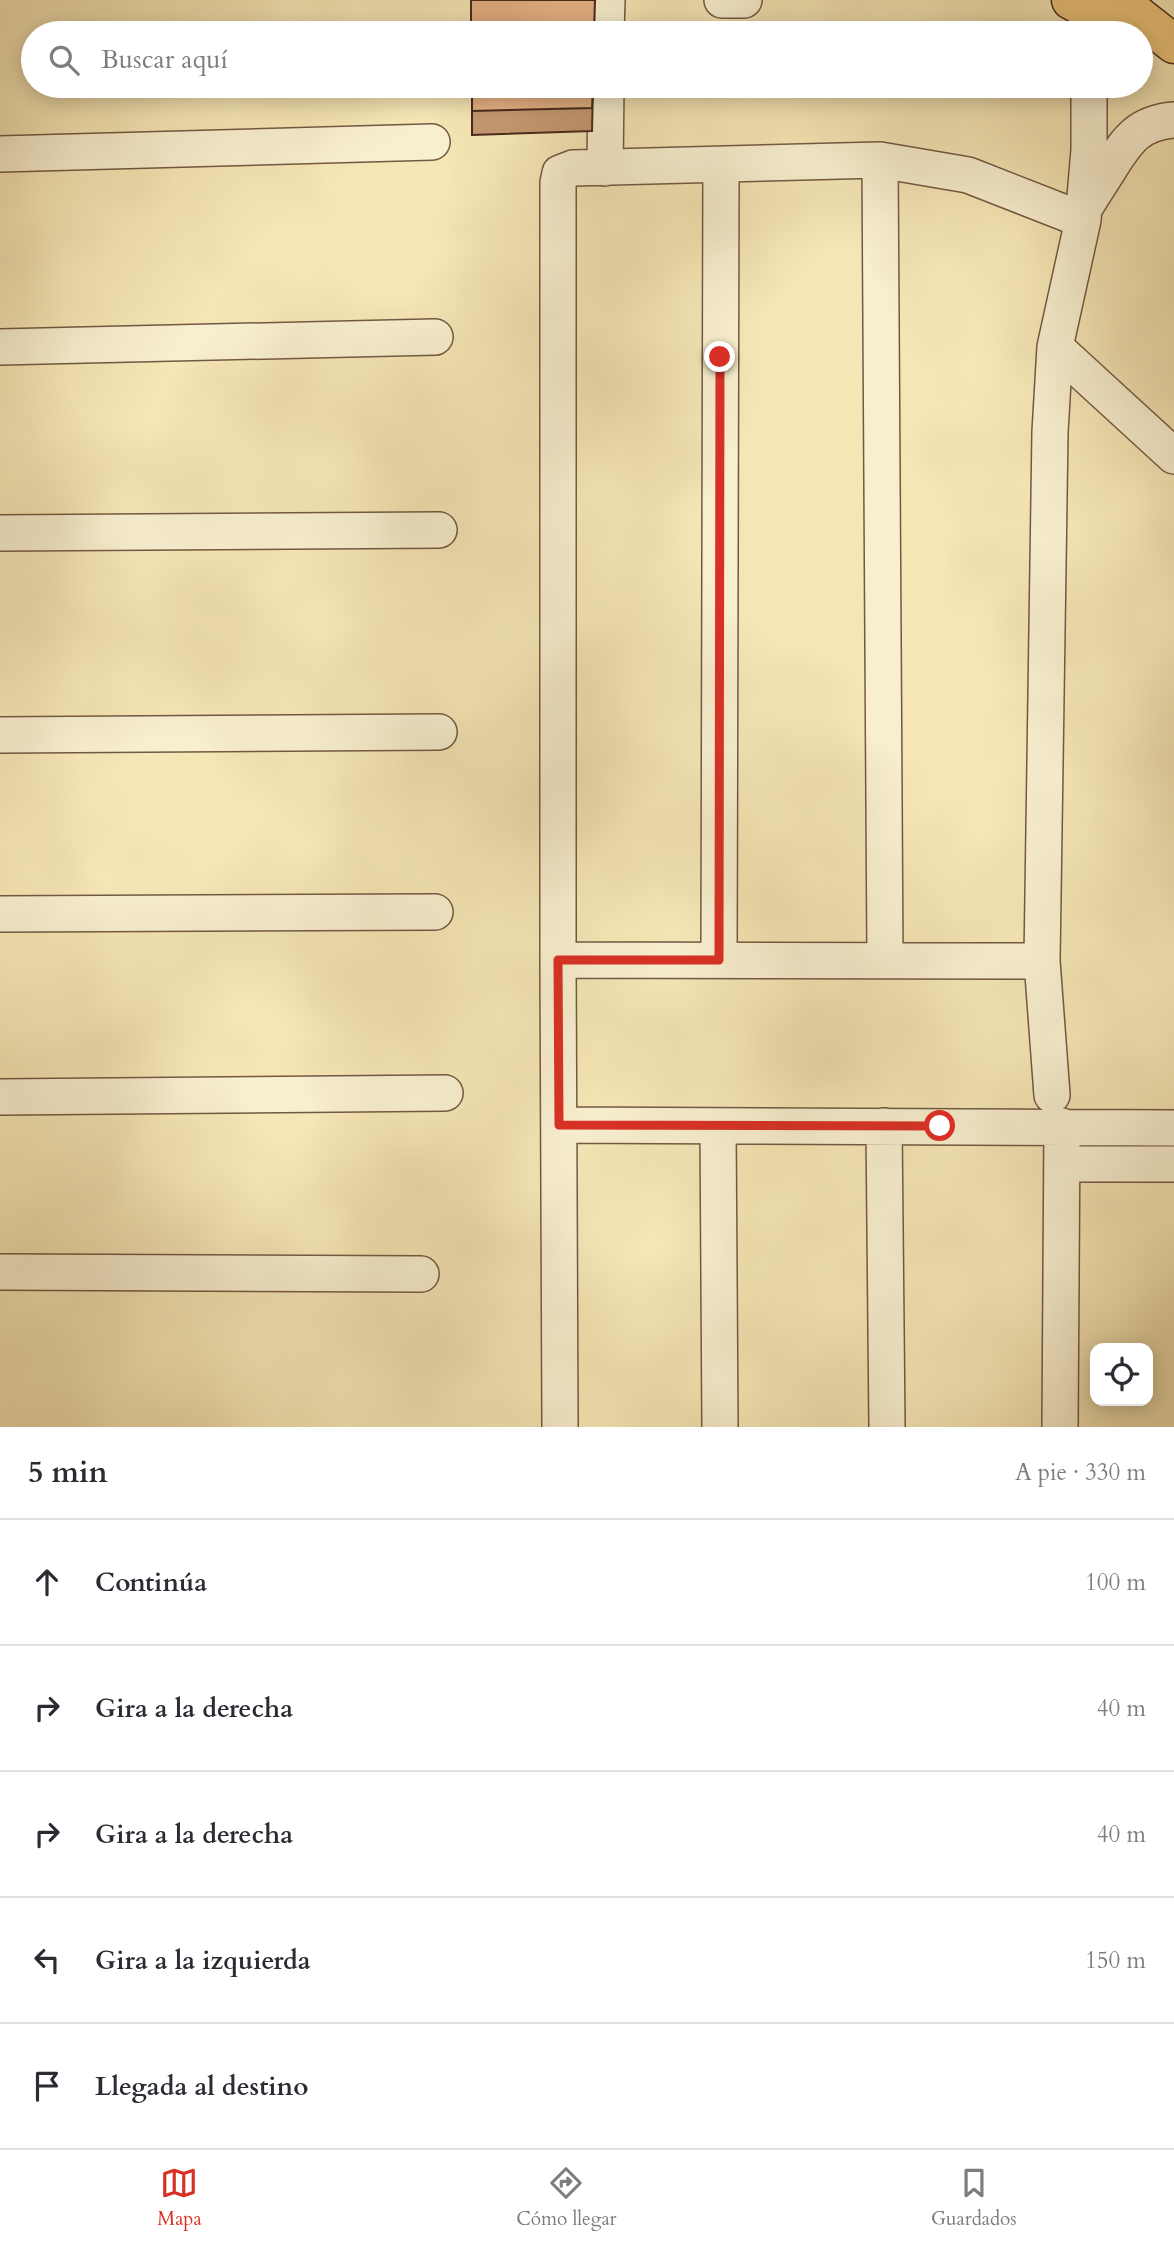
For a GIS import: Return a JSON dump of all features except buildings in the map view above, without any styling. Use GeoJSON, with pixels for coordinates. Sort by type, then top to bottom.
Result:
{"type":"FeatureCollection","features":[{"type":"Feature","properties":{"kind":"main road"},"geometry":{"type":"LineString","coordinates":[[1089,10],[1110,21]]}},
{"type":"Feature","properties":{"kind":"main road"},"geometry":{"type":"LineString","coordinates":[[1089,10],[1116,21]]}},
{"type":"Feature","properties":{"kind":"main road"},"geometry":{"type":"LineString","coordinates":[[1153,36],[1174,44]]}},
{"type":"Feature","properties":{"kind":"main road"},"geometry":{"type":"LineString","coordinates":[[1153,43],[1174,53]]}},
{"type":"Feature","properties":{"kind":"street"},"geometry":{"type":"LineString","coordinates":[[606,21],[607,0]]}},
{"type":"Feature","properties":{"kind":"street"},"geometry":{"type":"LineString","coordinates":[[722,0],[760,0]]}},
{"type":"Feature","properties":{"kind":"street"},"geometry":{"type":"LineString","coordinates":[[605,168],[606,98]]}},
{"type":"Feature","properties":{"kind":"street"},"geometry":{"type":"LineString","coordinates":[[1060,1427],[1062,1164],[1042,961],[1050,432],[1055,347],[1084,213],[1089,98]]}},
{"type":"Feature","properties":{"kind":"street"},"geometry":{"type":"LineString","coordinates":[[1084,213],[1118,153],[1134,133],[1174,120]]}},
{"type":"Feature","properties":{"kind":"street"},"geometry":{"type":"LineString","coordinates":[[0,154],[432,142]]}},
{"type":"Feature","properties":{"kind":"street"},"geometry":{"type":"LineString","coordinates":[[560,1427],[560,173],[573,168],[880,160],[968,175],[1084,213]]}},
{"type":"Feature","properties":{"kind":"street"},"geometry":{"type":"LineString","coordinates":[[880,160],[885,960]]}},
{"type":"Feature","properties":{"kind":"street"},"geometry":{"type":"LineString","coordinates":[[719,960],[721,165]]}},
{"type":"Feature","properties":{"kind":"street"},"geometry":{"type":"LineString","coordinates":[[0,347],[435,337]]}},
{"type":"Feature","properties":{"kind":"street"},"geometry":{"type":"LineString","coordinates":[[1055,347],[1174,456]]}},
{"type":"Feature","properties":{"kind":"street"},"geometry":{"type":"LineString","coordinates":[[0,533],[439,530]]}},
{"type":"Feature","properties":{"kind":"street"},"geometry":{"type":"LineString","coordinates":[[0,735],[439,732]]}},
{"type":"Feature","properties":{"kind":"street"},"geometry":{"type":"LineString","coordinates":[[0,914],[435,912]]}},
{"type":"Feature","properties":{"kind":"street"},"geometry":{"type":"LineString","coordinates":[[558,960],[1042,961]]}},
{"type":"Feature","properties":{"kind":"street"},"geometry":{"type":"LineString","coordinates":[[0,1097],[446,1093]]}},
{"type":"Feature","properties":{"kind":"street"},"geometry":{"type":"LineString","coordinates":[[559,1125],[884,1126],[1057,1110],[1174,1128]]}},
{"type":"Feature","properties":{"kind":"street"},"geometry":{"type":"LineString","coordinates":[[718,1126],[720,1427]]}},
{"type":"Feature","properties":{"kind":"street"},"geometry":{"type":"LineString","coordinates":[[884,1126],[887,1427]]}},
{"type":"Feature","properties":{"kind":"street"},"geometry":{"type":"LineString","coordinates":[[1062,1164],[1174,1164]]}},
{"type":"Feature","properties":{"kind":"street"},"geometry":{"type":"LineString","coordinates":[[0,1272],[421,1274]]}},
{"type":"Feature","properties":{"kind":"route"},"geometry":{"type":"LineString","coordinates":[[720,357],[719,960],[558,960],[559,1125],[940,1126]]}}]}
